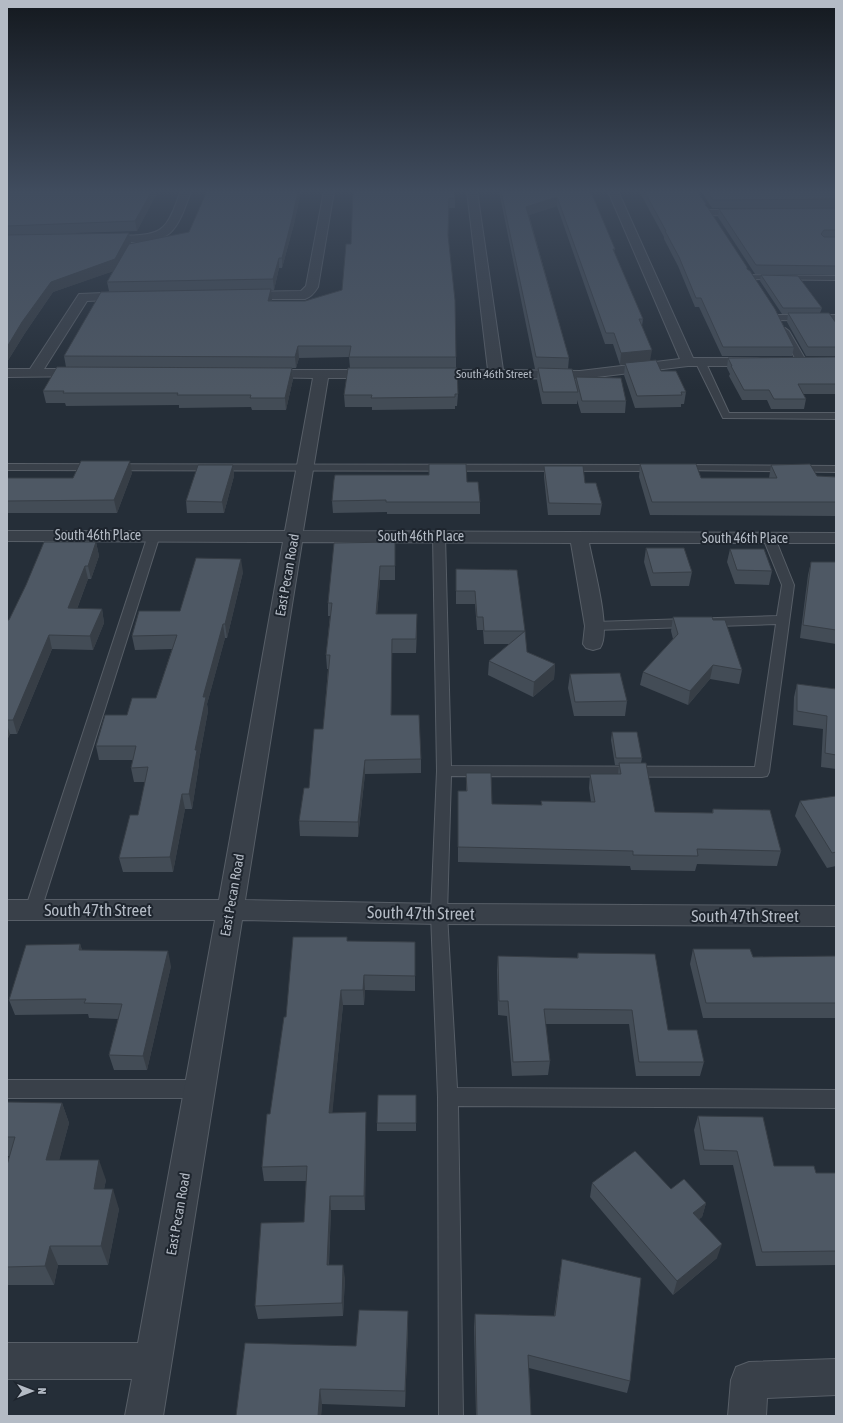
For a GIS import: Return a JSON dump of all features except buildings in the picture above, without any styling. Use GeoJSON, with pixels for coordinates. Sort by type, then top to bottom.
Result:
{"type":"FeatureCollection","features":[{"type":"Feature","properties":{"kind":"street"},"geometry":{"type":"LineString","coordinates":[[231,296],[305,295],[312,287],[317,257]]}},
{"type":"Feature","properties":{"kind":"street"},"geometry":{"type":"LineString","coordinates":[[481,257],[496,374]]}},
{"type":"Feature","properties":{"kind":"street"},"geometry":{"type":"LineString","coordinates":[[644,257],[694,362]]}},
{"type":"Feature","properties":{"kind":"street"},"geometry":{"type":"LineString","coordinates":[[34,373],[83,297],[143,296]]}},
{"type":"Feature","properties":{"kind":"street","name":"South 46th Street"},"geometry":{"type":"LineString","coordinates":[[417,374],[580,375],[694,362],[771,362]]}},
{"type":"Feature","properties":{"kind":"street"},"geometry":{"type":"LineString","coordinates":[[787,362],[809,362]]}},
{"type":"Feature","properties":{"kind":"street"},"geometry":{"type":"LineString","coordinates":[[7,373],[98,373]]}},
{"type":"Feature","properties":{"kind":"street"},"geometry":{"type":"LineString","coordinates":[[250,374],[393,374]]}},
{"type":"Feature","properties":{"kind":"street","name":"East Pecan Road"},"geometry":{"type":"LineString","coordinates":[[144,1416],[321,374]]}},
{"type":"Feature","properties":{"kind":"street","name":"South 46th Place"},"geometry":{"type":"LineString","coordinates":[[8,538],[154,535],[836,538]]}},
{"type":"Feature","properties":{"kind":"street"},"geometry":{"type":"LineString","coordinates":[[579,537],[594,635]]}},
{"type":"Feature","properties":{"kind":"street","name":"South 47th Street"},"geometry":{"type":"LineString","coordinates":[[7,910],[230,910],[439,914],[836,916]]}},
{"type":"Feature","properties":{"kind":"street"},"geometry":{"type":"LineString","coordinates":[[7,1361],[153,1361]]}},
{"type":"Feature","properties":{"kind":"street"},"geometry":{"type":"LineString","coordinates":[[747,1416],[749,1380],[836,1377]]}},
{"type":"Feature","properties":{"kind":"lane"},"geometry":{"type":"LineString","coordinates":[[750,277],[836,278]]}},
{"type":"Feature","properties":{"kind":"lane"},"geometry":{"type":"LineString","coordinates":[[809,362],[776,315],[836,318]]}},
{"type":"Feature","properties":{"kind":"lane"},"geometry":{"type":"LineString","coordinates":[[694,362],[726,416],[836,416]]}},
{"type":"Feature","properties":{"kind":"lane"},"geometry":{"type":"LineString","coordinates":[[7,467],[836,469]]}},
{"type":"Feature","properties":{"kind":"lane"},"geometry":{"type":"LineString","coordinates":[[33,910],[154,535]]}},
{"type":"Feature","properties":{"kind":"lane"},"geometry":{"type":"LineString","coordinates":[[439,536],[444,771],[439,914],[448,1097],[451,1416]]}},
{"type":"Feature","properties":{"kind":"lane"},"geometry":{"type":"LineString","coordinates":[[444,771],[762,772],[788,585],[769,538]]}},
{"type":"Feature","properties":{"kind":"lane"},"geometry":{"type":"LineString","coordinates":[[594,635],[783,620]]}},
{"type":"Feature","properties":{"kind":"lane"},"geometry":{"type":"LineString","coordinates":[[7,1089],[199,1089]]}},
{"type":"Feature","properties":{"kind":"lane"},"geometry":{"type":"LineString","coordinates":[[448,1097],[836,1099]]}}]}
